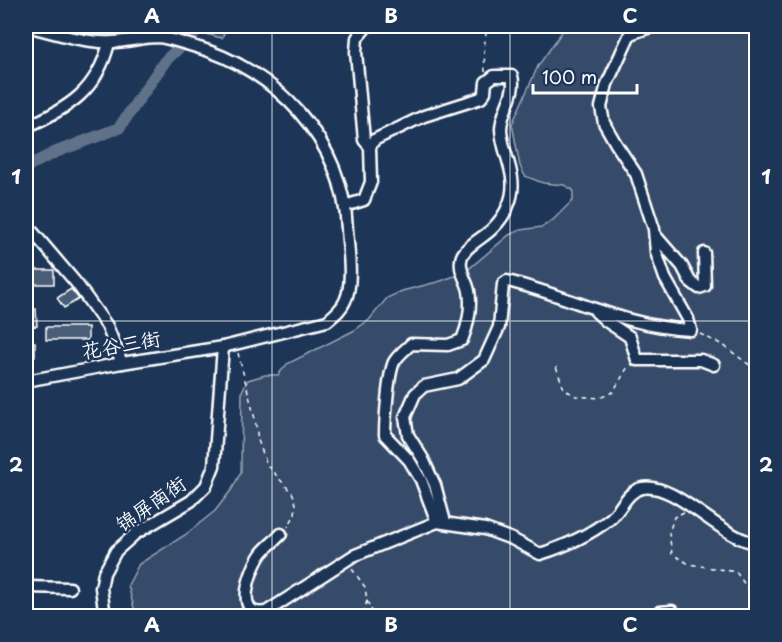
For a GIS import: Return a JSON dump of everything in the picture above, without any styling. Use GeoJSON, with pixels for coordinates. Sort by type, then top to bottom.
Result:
{"type":"FeatureCollection","features":[{"type":"Feature","properties":{"kind":"street"},"geometry":{"type":"LineString","coordinates":[[26,127],[59,112],[82,95],[99,72],[109,43],[61,35],[27,26]]}},
{"type":"Feature","properties":{"kind":"street"},"geometry":{"type":"LineString","coordinates":[[367,26],[357,38],[356,52],[363,140],[370,147]]}},
{"type":"Feature","properties":{"kind":"street"},"geometry":{"type":"LineString","coordinates":[[441,522],[435,485],[408,435],[405,417],[415,393],[424,386],[458,379],[484,360],[499,327],[503,284],[507,281],[645,325],[691,330],[688,319],[665,278],[656,252],[655,235],[636,174],[604,123],[601,107],[607,84],[630,34],[654,26]]}},
{"type":"Feature","properties":{"kind":"street","name":"花谷三街"},"geometry":{"type":"LineString","coordinates":[[26,381],[223,347],[327,321],[338,312],[349,290],[345,206],[337,172],[323,144],[302,115],[276,88],[258,75],[205,50],[158,37],[109,43]]}},
{"type":"Feature","properties":{"kind":"street"},"geometry":{"type":"LineString","coordinates":[[345,206],[364,200],[370,182],[372,142],[424,116],[481,98],[485,92],[486,82],[494,76],[513,77],[511,97],[501,130],[513,182],[512,194],[508,206],[494,227],[465,251],[460,260],[462,276],[469,291],[468,320],[462,340],[448,345],[411,344],[393,364],[385,416],[385,435],[409,460],[441,522]]}},
{"type":"Feature","properties":{"kind":"street"},"geometry":{"type":"LineString","coordinates":[[26,225],[77,284],[106,326],[122,363]]}},
{"type":"Feature","properties":{"kind":"street"},"geometry":{"type":"LineString","coordinates":[[655,235],[682,266],[690,281],[699,288],[705,286],[704,254]]}},
{"type":"Feature","properties":{"kind":"street"},"geometry":{"type":"LineString","coordinates":[[589,306],[630,337],[637,360],[701,360],[714,365]]}},
{"type":"Feature","properties":{"kind":"street","name":"锦屏南街"},"geometry":{"type":"LineString","coordinates":[[105,616],[101,588],[104,573],[116,551],[135,534],[191,501],[206,486],[214,466],[223,347]]}},
{"type":"Feature","properties":{"kind":"street"},"geometry":{"type":"LineString","coordinates":[[281,534],[260,555],[248,586],[246,602],[248,607],[255,611],[266,612],[349,559],[441,522],[485,529],[512,539],[540,554],[566,546],[590,534],[612,517],[633,492],[642,488],[651,487],[681,499],[741,540],[756,543]]}},
{"type":"Feature","properties":{"kind":"street"},"geometry":{"type":"LineString","coordinates":[[26,587],[70,588]]}},
{"type":"Feature","properties":{"kind":"street"},"geometry":{"type":"LineString","coordinates":[[653,616],[660,612],[672,611],[679,616]]}},
{"type":"Feature","properties":{"kind":"path"},"geometry":{"type":"LineString","coordinates":[[486,82],[484,48],[487,26]]}},
{"type":"Feature","properties":{"kind":"path"},"geometry":{"type":"LineString","coordinates":[[691,330],[723,345],[756,370]]}},
{"type":"Feature","properties":{"kind":"path"},"geometry":{"type":"LineString","coordinates":[[235,344],[255,419],[258,440],[267,465],[293,494],[295,514],[290,525],[281,534]]}},
{"type":"Feature","properties":{"kind":"path"},"geometry":{"type":"LineString","coordinates":[[555,367],[564,389],[576,396],[600,398],[613,392],[626,366],[637,360]]}},
{"type":"Feature","properties":{"kind":"path"},"geometry":{"type":"LineString","coordinates":[[693,508],[674,517],[669,532],[672,554],[689,564],[736,572],[753,596],[756,609],[742,616]]}},
{"type":"Feature","properties":{"kind":"path"},"geometry":{"type":"LineString","coordinates":[[349,559],[354,572],[365,587],[367,601],[374,616]]}},
{"type":"Feature","properties":{"kind":"path"},"geometry":{"type":"LineString","coordinates":[[362,616],[367,601]]}},
{"type":"Feature","properties":{"kind":"path"},"geometry":{"type":"LineString","coordinates":[[323,616],[329,611],[340,616]]}},
{"type":"Feature","properties":{"kind":"shaded area"},"geometry":{"type":"Polygon","coordinates":[[[173,26],[227,26],[222,38],[173,26]]]}},
{"type":"Feature","properties":{"kind":"shaded area"},"geometry":{"type":"Polygon","coordinates":[[[566,26],[756,26],[756,616],[136,616],[128,585],[139,564],[185,535],[215,511],[232,489],[241,472],[242,391],[248,380],[265,375],[278,375],[287,364],[353,331],[369,320],[387,298],[402,291],[465,272],[509,235],[520,230],[542,227],[553,220],[573,200],[573,190],[564,185],[543,183],[525,176],[520,166],[512,124],[538,66],[566,26]]]}},
{"type":"Feature","properties":{"kind":"building"},"geometry":{"type":"Polygon","coordinates":[[[26,270],[54,270],[54,284],[26,284],[26,270]]]}},
{"type":"Feature","properties":{"kind":"building"},"geometry":{"type":"Polygon","coordinates":[[[71,289],[79,299],[64,308],[57,298],[71,289]]]}},
{"type":"Feature","properties":{"kind":"building"},"geometry":{"type":"Polygon","coordinates":[[[26,309],[36,309],[37,326],[26,327],[26,309]]]}},
{"type":"Feature","properties":{"kind":"building"},"geometry":{"type":"Polygon","coordinates":[[[46,327],[88,327],[88,340],[46,340],[46,327]]]}},
{"type":"Feature","properties":{"kind":"building"},"geometry":{"type":"Polygon","coordinates":[[[26,342],[35,342],[35,356],[26,356],[26,342]]]}},
{"type":"Feature","properties":{"kind":"waterway"},"geometry":{"type":"LineString","coordinates":[[26,167],[56,152],[119,128],[165,61],[202,26]]}}]}
